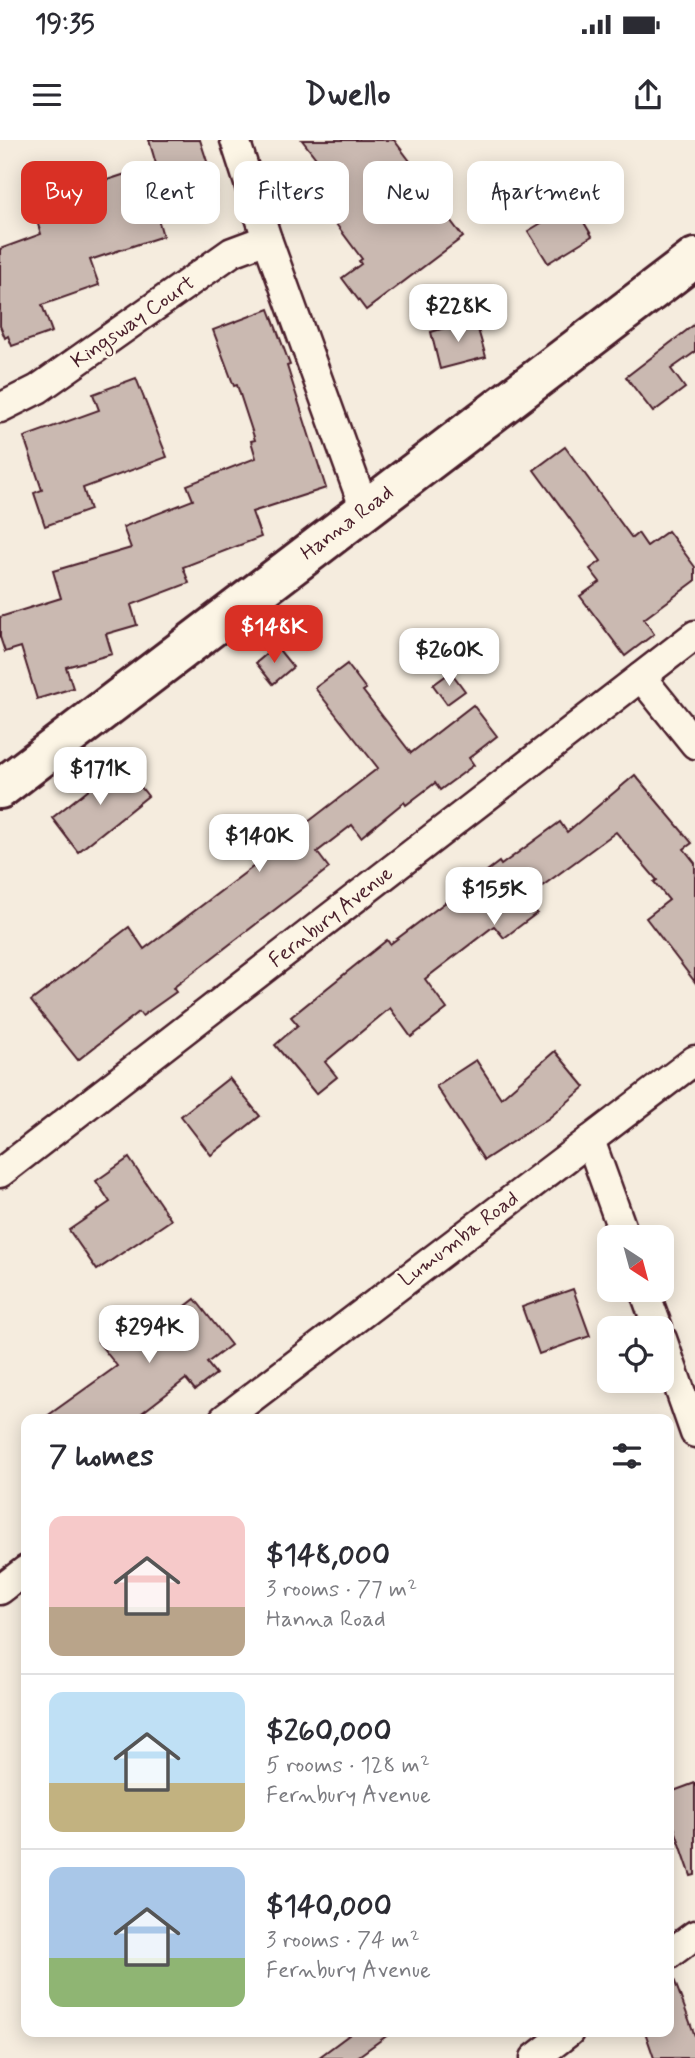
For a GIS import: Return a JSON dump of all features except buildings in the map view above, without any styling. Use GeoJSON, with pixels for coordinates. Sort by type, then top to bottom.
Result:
{"type":"FeatureCollection","features":[{"type":"Feature","properties":{"kind":"street"},"geometry":{"type":"LineString","coordinates":[[235,140],[267,239],[365,510]]}},
{"type":"Feature","properties":{"kind":"street","name":"Kingsway Court"},"geometry":{"type":"LineString","coordinates":[[0,408],[38,389],[232,252],[267,239]]}},
{"type":"Feature","properties":{"kind":"street","name":"Hanna Road"},"geometry":{"type":"LineString","coordinates":[[0,789],[695,258]]}},
{"type":"Feature","properties":{"kind":"street","name":"Fernbury Avenue"},"geometry":{"type":"LineString","coordinates":[[0,1173],[695,635]]}},
{"type":"Feature","properties":{"kind":"street"},"geometry":{"type":"LineString","coordinates":[[641,677],[695,744]]}},
{"type":"Feature","properties":{"kind":"street","name":"Lumumba Road"},"geometry":{"type":"LineString","coordinates":[[231,1414],[695,1060]]}},
{"type":"Feature","properties":{"kind":"street"},"geometry":{"type":"LineString","coordinates":[[590,1140],[621,1225]]}},
{"type":"Feature","properties":{"kind":"street"},"geometry":{"type":"LineString","coordinates":[[674,1373],[695,1433]]}},
{"type":"Feature","properties":{"kind":"street"},"geometry":{"type":"LineString","coordinates":[[0,1590],[21,1574]]}},
{"type":"Feature","properties":{"kind":"street"},"geometry":{"type":"LineString","coordinates":[[674,1951],[695,1935]]}},
{"type":"Feature","properties":{"kind":"street"},"geometry":{"type":"LineString","coordinates":[[535,2058],[562,2037]]}}]}
